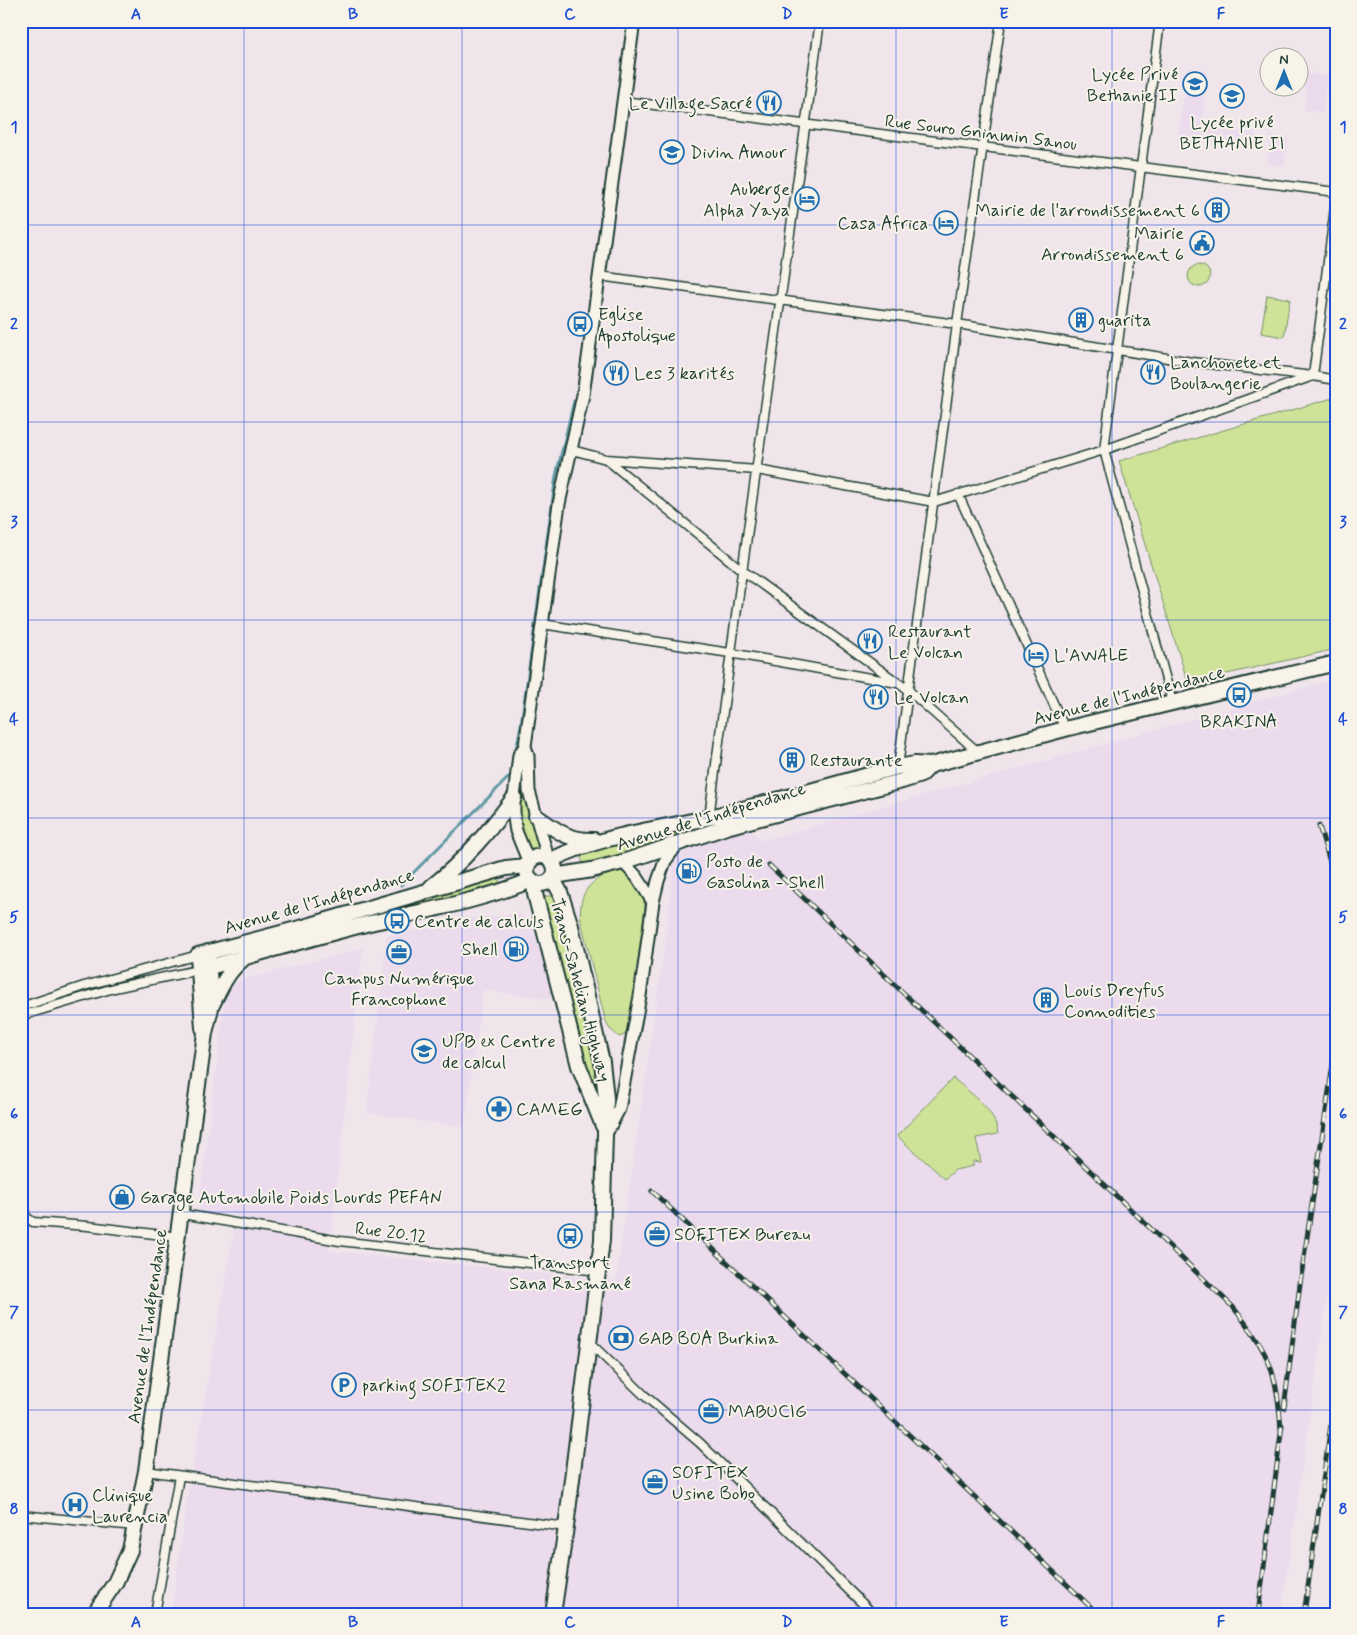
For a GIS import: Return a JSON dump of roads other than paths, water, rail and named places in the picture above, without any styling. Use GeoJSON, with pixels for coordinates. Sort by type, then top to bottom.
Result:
{"type":"FeatureCollection","features":[{"type":"Feature","properties":{"kind":"highway","name":"Avenue de l'Indépendance"},"geometry":{"type":"LineString","coordinates":[[550,859],[572,850],[607,840],[708,818],[915,764],[931,765],[1172,702],[1336,664]]}},
{"type":"Feature","properties":{"kind":"highway","name":"Avenue de l'Indépendance"},"geometry":{"type":"LineString","coordinates":[[553,878],[623,862],[726,827],[902,781],[921,775],[931,765]]}},
{"type":"Feature","properties":{"kind":"highway"},"geometry":{"type":"LineString","coordinates":[[426,891],[478,844],[514,798]]}},
{"type":"Feature","properties":{"kind":"highway"},"geometry":{"type":"LineString","coordinates":[[536,816],[565,836],[585,840],[607,840]]}},
{"type":"Feature","properties":{"kind":"highway"},"geometry":{"type":"LineString","coordinates":[[538,856],[550,859],[556,867],[553,878],[544,884],[533,881],[528,876],[528,865],[538,856]]}},
{"type":"Feature","properties":{"kind":"highway","name":"Avenue de l'Indépendance"},"geometry":{"type":"LineString","coordinates":[[205,1033],[202,1025],[203,953],[312,924],[506,868],[528,865]]}},
{"type":"Feature","properties":{"kind":"highway","name":"Trans-Sahelian Highway"},"geometry":{"type":"LineString","coordinates":[[553,878],[560,892],[571,926],[602,1062],[606,1098],[602,1240],[566,1527],[553,1614]]}},
{"type":"Feature","properties":{"kind":"highway","name":"Avenue de l'Indépendance"},"geometry":{"type":"LineString","coordinates":[[204,969],[328,934],[480,898],[533,881]]}},
{"type":"Feature","properties":{"kind":"highway","name":"Trans-Sahelian Highway"},"geometry":{"type":"LineString","coordinates":[[533,881],[577,1058],[606,1134]]}},
{"type":"Feature","properties":{"kind":"highway"},"geometry":{"type":"LineString","coordinates":[[211,1008],[226,977],[247,956]]}},
{"type":"Feature","properties":{"kind":"highway"},"geometry":{"type":"LineString","coordinates":[[204,969],[211,1008]]}},
{"type":"Feature","properties":{"kind":"highway","name":"Avenue de l'Indépendance"},"geometry":{"type":"LineString","coordinates":[[94,1614],[124,1566],[130,1550],[146,1471],[205,1033],[211,1008]]}},
{"type":"Feature","properties":{"kind":"main road"},"geometry":{"type":"LineString","coordinates":[[550,859],[529,791],[528,756],[525,746],[559,504],[584,387],[634,21]]}},
{"type":"Feature","properties":{"kind":"main road"},"geometry":{"type":"LineString","coordinates":[[525,746],[519,755],[514,798],[516,830],[528,865]]}},
{"type":"Feature","properties":{"kind":"main road"},"geometry":{"type":"LineString","coordinates":[[606,1134],[619,1109],[640,996],[653,902],[660,873],[669,855],[679,842]]}},
{"type":"Feature","properties":{"kind":"main road"},"geometry":{"type":"LineString","coordinates":[[623,862],[637,877],[653,902]]}},
{"type":"Feature","properties":{"kind":"street"},"geometry":{"type":"LineString","coordinates":[[708,818],[820,21]]}},
{"type":"Feature","properties":{"kind":"street"},"geometry":{"type":"LineString","coordinates":[[898,768],[957,324],[1001,21]]}},
{"type":"Feature","properties":{"kind":"street"},"geometry":{"type":"LineString","coordinates":[[1160,21],[1104,450],[1172,702]]}},
{"type":"Feature","properties":{"kind":"street","name":"Rue Souro Gninmin Sanou"},"geometry":{"type":"LineString","coordinates":[[623,101],[1336,192]]}},
{"type":"Feature","properties":{"kind":"street"},"geometry":{"type":"LineString","coordinates":[[1313,376],[1336,200]]}},
{"type":"Feature","properties":{"kind":"street"},"geometry":{"type":"LineString","coordinates":[[599,276],[957,324],[1192,362],[1336,380]]}},
{"type":"Feature","properties":{"kind":"street"},"geometry":{"type":"LineString","coordinates":[[572,450],[606,459],[757,470],[934,502],[1104,450],[1313,376]]}},
{"type":"Feature","properties":{"kind":"street"},"geometry":{"type":"LineString","coordinates":[[606,459],[743,571],[900,683],[978,752]]}},
{"type":"Feature","properties":{"kind":"street"},"geometry":{"type":"LineString","coordinates":[[958,494],[1065,729]]}},
{"type":"Feature","properties":{"kind":"street"},"geometry":{"type":"LineString","coordinates":[[542,624],[730,653],[900,683]]}},
{"type":"Feature","properties":{"kind":"street"},"geometry":{"type":"LineString","coordinates":[[21,1007],[84,986],[203,953]]}},
{"type":"Feature","properties":{"kind":"street"},"geometry":{"type":"LineString","coordinates":[[21,1016],[114,988],[204,969]]}},
{"type":"Feature","properties":{"kind":"street"},"geometry":{"type":"LineString","coordinates":[[22,1204],[26,1217],[32,1222],[88,1226],[179,1237]]}},
{"type":"Feature","properties":{"kind":"street","name":"Rue 20.12"},"geometry":{"type":"LineString","coordinates":[[182,1214],[340,1241],[598,1271]]}},
{"type":"Feature","properties":{"kind":"street"},"geometry":{"type":"LineString","coordinates":[[21,1295],[23,1303],[21,1325]]}},
{"type":"Feature","properties":{"kind":"street"},"geometry":{"type":"LineString","coordinates":[[589,1342],[644,1395],[700,1443],[873,1614]]}},
{"type":"Feature","properties":{"kind":"street"},"geometry":{"type":"LineString","coordinates":[[146,1471],[566,1527]]}},
{"type":"Feature","properties":{"kind":"street"},"geometry":{"type":"LineString","coordinates":[[155,1614],[179,1476]]}},
{"type":"Feature","properties":{"kind":"street"},"geometry":{"type":"LineString","coordinates":[[21,1515],[135,1526]]}},
{"type":"Feature","properties":{"kind":"waterway"},"geometry":{"type":"LineString","coordinates":[[516,750],[556,476],[574,401]]}},
{"type":"Feature","properties":{"kind":"waterway"},"geometry":{"type":"LineString","coordinates":[[401,885],[512,774],[512,771]]}},
{"type":"Feature","properties":{"kind":"waterway"},"geometry":{"type":"LineString","coordinates":[[1332,1614],[1336,1587]]}},
{"type":"Feature","properties":{"kind":"railway"},"geometry":{"type":"LineString","coordinates":[[1319,826],[1336,882]]}},
{"type":"Feature","properties":{"kind":"railway"},"geometry":{"type":"LineString","coordinates":[[769,865],[1233,1307],[1256,1338],[1270,1365],[1280,1412],[1281,1432]]}},
{"type":"Feature","properties":{"kind":"railway"},"geometry":{"type":"LineString","coordinates":[[1284,1408],[1300,1284],[1336,1044]]}},
{"type":"Feature","properties":{"kind":"railway"},"geometry":{"type":"LineString","coordinates":[[652,1191],[1098,1614]]}},
{"type":"Feature","properties":{"kind":"railway"},"geometry":{"type":"LineString","coordinates":[[1304,1614],[1336,1389]]}},
{"type":"Feature","properties":{"kind":"railway"},"geometry":{"type":"LineString","coordinates":[[1258,1614],[1282,1425]]}},
{"type":"Feature","properties":{"kind":"place","name":"Lycée Privé Bethanie II"},"geometry":{"type":"Point","coordinates":[1195,84]}},
{"type":"Feature","properties":{"kind":"place","name":"Lycée privé BETHANIE II"},"geometry":{"type":"Point","coordinates":[1232,96]}},
{"type":"Feature","properties":{"kind":"place","name":"Le Village Sacré"},"geometry":{"type":"Point","coordinates":[769,103]}},
{"type":"Feature","properties":{"kind":"place","name":"Divin Amour"},"geometry":{"type":"Point","coordinates":[672,152]}},
{"type":"Feature","properties":{"kind":"place","name":"Auberge Alpha Yaya"},"geometry":{"type":"Point","coordinates":[807,199]}},
{"type":"Feature","properties":{"kind":"place","name":"Mairie de l'arrondissement 6"},"geometry":{"type":"Point","coordinates":[1217,210]}},
{"type":"Feature","properties":{"kind":"place","name":"Casa Africa"},"geometry":{"type":"Point","coordinates":[946,223]}},
{"type":"Feature","properties":{"kind":"place","name":"Mairie Arrondissement 6"},"geometry":{"type":"Point","coordinates":[1202,243]}},
{"type":"Feature","properties":{"kind":"place","name":"guarita"},"geometry":{"type":"Point","coordinates":[1081,320]}},
{"type":"Feature","properties":{"kind":"place","name":"Eglise Apostolique"},"geometry":{"type":"Point","coordinates":[580,324]}},
{"type":"Feature","properties":{"kind":"place","name":"Lanchonete et Boulangerie"},"geometry":{"type":"Point","coordinates":[1153,372]}},
{"type":"Feature","properties":{"kind":"place","name":"Les 3 karités"},"geometry":{"type":"Point","coordinates":[616,373]}},
{"type":"Feature","properties":{"kind":"place","name":"Restaurant Le Volcan"},"geometry":{"type":"Point","coordinates":[870,641]}},
{"type":"Feature","properties":{"kind":"place","name":"L'AWALE"},"geometry":{"type":"Point","coordinates":[1036,655]}},
{"type":"Feature","properties":{"kind":"place","name":"BRAKINA"},"geometry":{"type":"Point","coordinates":[1239,695]}},
{"type":"Feature","properties":{"kind":"place","name":"Le Volcan"},"geometry":{"type":"Point","coordinates":[876,697]}},
{"type":"Feature","properties":{"kind":"place","name":"Restaurante"},"geometry":{"type":"Point","coordinates":[792,760]}},
{"type":"Feature","properties":{"kind":"place","name":"Posto de Gasolina - Shell"},"geometry":{"type":"Point","coordinates":[689,871]}},
{"type":"Feature","properties":{"kind":"place","name":"Centre de calculs"},"geometry":{"type":"Point","coordinates":[397,921]}},
{"type":"Feature","properties":{"kind":"place","name":"Shell"},"geometry":{"type":"Point","coordinates":[516,949]}},
{"type":"Feature","properties":{"kind":"place","name":"Campus Numérique Francophone"},"geometry":{"type":"Point","coordinates":[399,952]}},
{"type":"Feature","properties":{"kind":"place","name":"Louis Dreyfus Connodities"},"geometry":{"type":"Point","coordinates":[1046,1000]}},
{"type":"Feature","properties":{"kind":"place","name":"UPB ex Centre de calcul"},"geometry":{"type":"Point","coordinates":[424,1051]}},
{"type":"Feature","properties":{"kind":"place","name":"CAMEG"},"geometry":{"type":"Point","coordinates":[499,1109]}},
{"type":"Feature","properties":{"kind":"place","name":"Garage Automobile Poids Lourds PEFAN"},"geometry":{"type":"Point","coordinates":[122,1197]}},
{"type":"Feature","properties":{"kind":"place","name":"SOFITEX Bureau"},"geometry":{"type":"Point","coordinates":[657,1234]}},
{"type":"Feature","properties":{"kind":"place","name":"Transport Sana Rasmané"},"geometry":{"type":"Point","coordinates":[570,1236]}},
{"type":"Feature","properties":{"kind":"place","name":"GAB BOA Burkina"},"geometry":{"type":"Point","coordinates":[621,1338]}},
{"type":"Feature","properties":{"kind":"place","name":"parking SOFITEX2"},"geometry":{"type":"Point","coordinates":[344,1385]}},
{"type":"Feature","properties":{"kind":"place","name":"MABUCIG"},"geometry":{"type":"Point","coordinates":[711,1411]}},
{"type":"Feature","properties":{"kind":"place","name":"SOFITEX Usine Bobo"},"geometry":{"type":"Point","coordinates":[655,1482]}},
{"type":"Feature","properties":{"kind":"place","name":"Clinique Laurencia"},"geometry":{"type":"Point","coordinates":[75,1505]}}]}
